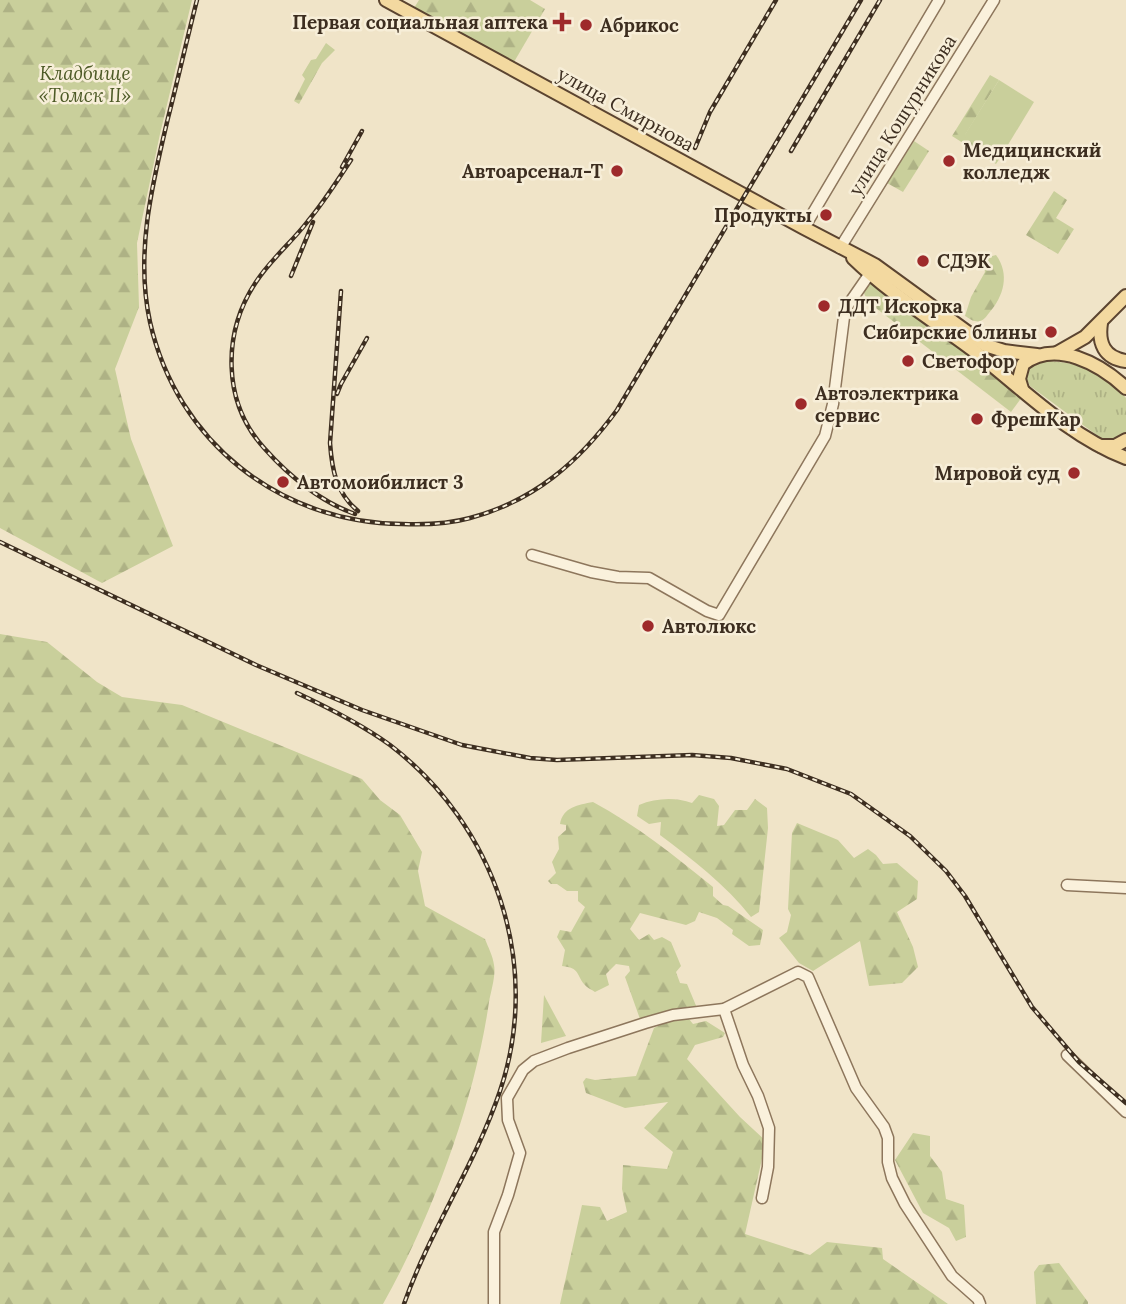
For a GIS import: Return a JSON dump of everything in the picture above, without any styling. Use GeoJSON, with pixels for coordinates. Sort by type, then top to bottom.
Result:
{"type":"FeatureCollection","features":[{"type":"Feature","properties":{"kind":"main road","name":"улица Смирнова"},"geometry":{"type":"LineString","coordinates":[[386,0],[843,250],[985,345],[1004,351],[1054,354]]}},
{"type":"Feature","properties":{"kind":"main road","name":"улица Смирнова"},"geometry":{"type":"LineString","coordinates":[[872,269],[1066,425],[1101,446]]}},
{"type":"Feature","properties":{"kind":"main road"},"geometry":{"type":"LineString","coordinates":[[1054,354],[1077,343],[1101,323],[1126,296]]}},
{"type":"Feature","properties":{"kind":"main road"},"geometry":{"type":"LineString","coordinates":[[1101,323],[1099,335],[1104,349],[1110,356],[1126,361]]}},
{"type":"Feature","properties":{"kind":"main road"},"geometry":{"type":"LineString","coordinates":[[1054,354],[1078,357],[1104,371],[1126,388]]}},
{"type":"Feature","properties":{"kind":"main road"},"geometry":{"type":"LineString","coordinates":[[1022,389],[1019,379],[1023,364],[1037,355]]}},
{"type":"Feature","properties":{"kind":"main road"},"geometry":{"type":"LineString","coordinates":[[1101,446],[1115,446],[1126,440]]}},
{"type":"Feature","properties":{"kind":"main road"},"geometry":{"type":"LineString","coordinates":[[1101,446],[1126,458]]}},
{"type":"Feature","properties":{"kind":"street"},"geometry":{"type":"LineString","coordinates":[[804,229],[939,0]]}},
{"type":"Feature","properties":{"kind":"street","name":"улица Кошурникова"},"geometry":{"type":"LineString","coordinates":[[843,250],[995,0]]}},
{"type":"Feature","properties":{"kind":"street"},"geometry":{"type":"LineString","coordinates":[[532,555],[591,572],[618,577],[649,578],[719,615],[825,436],[834,404],[844,317],[848,305],[872,269]]}},
{"type":"Feature","properties":{"kind":"street"},"geometry":{"type":"LineString","coordinates":[[1067,885],[1126,888]]}},
{"type":"Feature","properties":{"kind":"street"},"geometry":{"type":"LineString","coordinates":[[494,1304],[494,1232],[520,1153],[508,1120],[507,1098],[523,1070],[534,1062],[568,1048],[645,1023],[674,1015],[724,1009],[798,972],[808,977],[856,1088],[884,1127],[888,1138],[890,1170],[905,1204],[942,1263],[980,1304]]}},
{"type":"Feature","properties":{"kind":"street"},"geometry":{"type":"LineString","coordinates":[[724,1009],[769,1128],[768,1167],[762,1198]]}},
{"type":"Feature","properties":{"kind":"street"},"geometry":{"type":"LineString","coordinates":[[1067,1055],[1126,1112]]}},
{"type":"Feature","properties":{"kind":"green space","name":"Кладбище «Томск II»"},"geometry":{"type":"Polygon","coordinates":[[[0,0],[192,0],[137,243],[139,307],[115,369],[131,439],[173,546],[102,583],[0,528],[0,0]]]}},
{"type":"Feature","properties":{"kind":"green space"},"geometry":{"type":"Polygon","coordinates":[[[419,0],[530,0],[545,9],[514,62],[414,8],[419,0]]]}},
{"type":"Feature","properties":{"kind":"green space"},"geometry":{"type":"Polygon","coordinates":[[[326,43],[335,50],[322,63],[299,104],[294,101],[305,79],[302,75],[326,43]]]}},
{"type":"Feature","properties":{"kind":"green space"},"geometry":{"type":"Polygon","coordinates":[[[990,75],[999,80],[965,135],[1000,158],[996,164],[952,136],[990,75]]]}},
{"type":"Feature","properties":{"kind":"green space"},"geometry":{"type":"Polygon","coordinates":[[[999,80],[1034,102],[1000,158],[964,136],[999,80]]]}},
{"type":"Feature","properties":{"kind":"green space"},"geometry":{"type":"Polygon","coordinates":[[[914,141],[929,151],[903,192],[887,183],[914,141]]]}},
{"type":"Feature","properties":{"kind":"green space"},"geometry":{"type":"Polygon","coordinates":[[[1054,191],[1067,200],[1056,218],[1074,229],[1058,254],[1026,235],[1054,191]]]}},
{"type":"Feature","properties":{"kind":"green space"},"geometry":{"type":"Polygon","coordinates":[[[996,255],[1004,277],[1001,292],[985,318],[980,321],[973,320],[965,316],[971,297],[985,272],[985,258],[996,255]]]}},
{"type":"Feature","properties":{"kind":"green space"},"geometry":{"type":"Polygon","coordinates":[[[871,280],[1022,397],[1011,412],[868,302],[863,291],[871,280]]]}},
{"type":"Feature","properties":{"kind":"green space"},"geometry":{"type":"Polygon","coordinates":[[[1039,361],[1063,362],[1087,369],[1118,388],[1126,398],[1126,435],[1109,442],[1102,439],[1030,386],[1025,376],[1026,371],[1039,361]]]}},
{"type":"Feature","properties":{"kind":"green space"},"geometry":{"type":"Polygon","coordinates":[[[0,634],[47,642],[97,682],[122,697],[182,705],[362,779],[380,800],[400,815],[422,852],[418,871],[425,906],[485,939],[493,958],[494,973],[482,1040],[462,1118],[418,1234],[383,1304],[0,1304],[0,634]]]}},
{"type":"Feature","properties":{"kind":"green space"},"geometry":{"type":"Polygon","coordinates":[[[699,795],[714,799],[719,806],[717,826],[724,825],[735,810],[747,810],[755,799],[767,808],[768,828],[759,912],[751,917],[719,883],[660,835],[661,822],[649,824],[637,816],[639,805],[672,799],[692,803],[699,795]]]}},
{"type":"Feature","properties":{"kind":"green space"},"geometry":{"type":"Polygon","coordinates":[[[593,802],[670,853],[713,887],[713,896],[723,905],[763,930],[760,945],[749,946],[732,934],[733,930],[717,918],[699,912],[695,921],[686,925],[640,913],[630,929],[639,940],[649,934],[654,940],[662,937],[671,942],[681,966],[676,972],[680,983],[687,984],[697,1008],[640,1019],[625,977],[630,971],[629,966],[616,964],[606,974],[609,985],[595,992],[585,985],[575,970],[562,966],[565,950],[557,937],[560,930],[571,932],[585,907],[578,901],[578,891],[567,891],[548,881],[556,873],[552,862],[559,849],[558,837],[566,830],[566,825],[560,824],[564,814],[572,808],[593,802]]]}},
{"type":"Feature","properties":{"kind":"green space"},"geometry":{"type":"Polygon","coordinates":[[[797,823],[838,840],[854,858],[868,849],[883,864],[897,863],[918,881],[917,899],[897,912],[913,947],[918,967],[902,983],[869,986],[860,941],[813,971],[799,963],[779,938],[787,932],[791,915],[788,909],[792,833],[797,823]]]}},
{"type":"Feature","properties":{"kind":"green space"},"geometry":{"type":"Polygon","coordinates":[[[544,995],[566,1036],[541,1043],[544,995]]]}},
{"type":"Feature","properties":{"kind":"green space"},"geometry":{"type":"Polygon","coordinates":[[[674,1018],[689,1019],[693,1024],[706,1021],[725,1033],[723,1037],[695,1045],[687,1059],[766,1141],[745,1234],[810,1255],[827,1242],[882,1248],[883,1259],[948,1304],[560,1304],[582,1205],[600,1207],[607,1221],[627,1212],[622,1189],[623,1165],[667,1169],[673,1152],[644,1128],[668,1102],[625,1108],[586,1093],[583,1082],[586,1078],[595,1080],[636,1076],[654,1028],[674,1018]]]}},
{"type":"Feature","properties":{"kind":"green space"},"geometry":{"type":"Polygon","coordinates":[[[913,1133],[930,1136],[930,1156],[942,1172],[946,1199],[964,1205],[966,1237],[956,1241],[949,1228],[923,1213],[895,1160],[913,1133]]]}},
{"type":"Feature","properties":{"kind":"green space"},"geometry":{"type":"Polygon","coordinates":[[[1059,1263],[1088,1304],[1036,1304],[1034,1272],[1039,1265],[1059,1263]]]}},
{"type":"Feature","properties":{"kind":"railway"},"geometry":{"type":"LineString","coordinates":[[197,0],[156,169],[147,220],[144,271],[146,296],[150,322],[164,365],[184,404],[209,438],[240,468],[276,491],[315,509],[357,520],[402,524],[462,520],[515,501],[535,490],[571,463],[602,429],[617,410],[861,0]]}},
{"type":"Feature","properties":{"kind":"railway"},"geometry":{"type":"LineString","coordinates":[[695,148],[710,112],[776,0]]}},
{"type":"Feature","properties":{"kind":"railway"},"geometry":{"type":"LineString","coordinates":[[791,151],[880,0]]}},
{"type":"Feature","properties":{"kind":"railway"},"geometry":{"type":"LineString","coordinates":[[342,167],[362,131]]}},
{"type":"Feature","properties":{"kind":"railway"},"geometry":{"type":"LineString","coordinates":[[351,160],[314,214],[256,282],[237,323],[232,367],[234,389],[241,411],[251,431],[265,449],[306,487],[330,503],[355,514]]}},
{"type":"Feature","properties":{"kind":"railway"},"geometry":{"type":"LineString","coordinates":[[291,276],[313,222]]}},
{"type":"Feature","properties":{"kind":"railway"},"geometry":{"type":"LineString","coordinates":[[341,291],[330,443],[340,489],[358,511]]}},
{"type":"Feature","properties":{"kind":"railway"},"geometry":{"type":"LineString","coordinates":[[337,394],[367,338]]}},
{"type":"Feature","properties":{"kind":"railway"},"geometry":{"type":"LineString","coordinates":[[0,542],[256,665],[362,710],[462,745],[530,758],[557,760],[692,755],[731,758],[787,769],[851,794],[910,836],[946,871],[965,896],[1032,1007],[1079,1062],[1126,1103]]}},
{"type":"Feature","properties":{"kind":"railway"},"geometry":{"type":"LineString","coordinates":[[297,693],[379,737],[427,778],[458,815],[482,856],[500,900],[512,947],[516,995],[512,1043],[500,1091],[478,1145],[426,1250],[404,1304]]}},
{"type":"Feature","properties":{"kind":"place","name":"Первая социальная аптека"},"geometry":{"type":"Point","coordinates":[562,22]}},
{"type":"Feature","properties":{"kind":"place","name":"Абрикос"},"geometry":{"type":"Point","coordinates":[586,25]}},
{"type":"Feature","properties":{"kind":"place","name":"Медицинский колледж"},"geometry":{"type":"Point","coordinates":[949,161]}},
{"type":"Feature","properties":{"kind":"place","name":"Автоарсенал-Т"},"geometry":{"type":"Point","coordinates":[617,171]}},
{"type":"Feature","properties":{"kind":"place","name":"Продукты"},"geometry":{"type":"Point","coordinates":[826,215]}},
{"type":"Feature","properties":{"kind":"place","name":"СДЭК"},"geometry":{"type":"Point","coordinates":[923,261]}},
{"type":"Feature","properties":{"kind":"place","name":"ДДТ Искорка"},"geometry":{"type":"Point","coordinates":[824,306]}},
{"type":"Feature","properties":{"kind":"place","name":"Сибирские блины"},"geometry":{"type":"Point","coordinates":[1051,332]}},
{"type":"Feature","properties":{"kind":"place","name":"Светофор"},"geometry":{"type":"Point","coordinates":[908,361]}},
{"type":"Feature","properties":{"kind":"place","name":"Автоэлектрика сервис"},"geometry":{"type":"Point","coordinates":[801,404]}},
{"type":"Feature","properties":{"kind":"place","name":"ФрешКар"},"geometry":{"type":"Point","coordinates":[977,419]}},
{"type":"Feature","properties":{"kind":"place","name":"Мировой суд"},"geometry":{"type":"Point","coordinates":[1074,473]}},
{"type":"Feature","properties":{"kind":"place","name":"Автомоибилист 3"},"geometry":{"type":"Point","coordinates":[283,482]}},
{"type":"Feature","properties":{"kind":"place","name":"Автолюкс"},"geometry":{"type":"Point","coordinates":[648,626]}}]}
